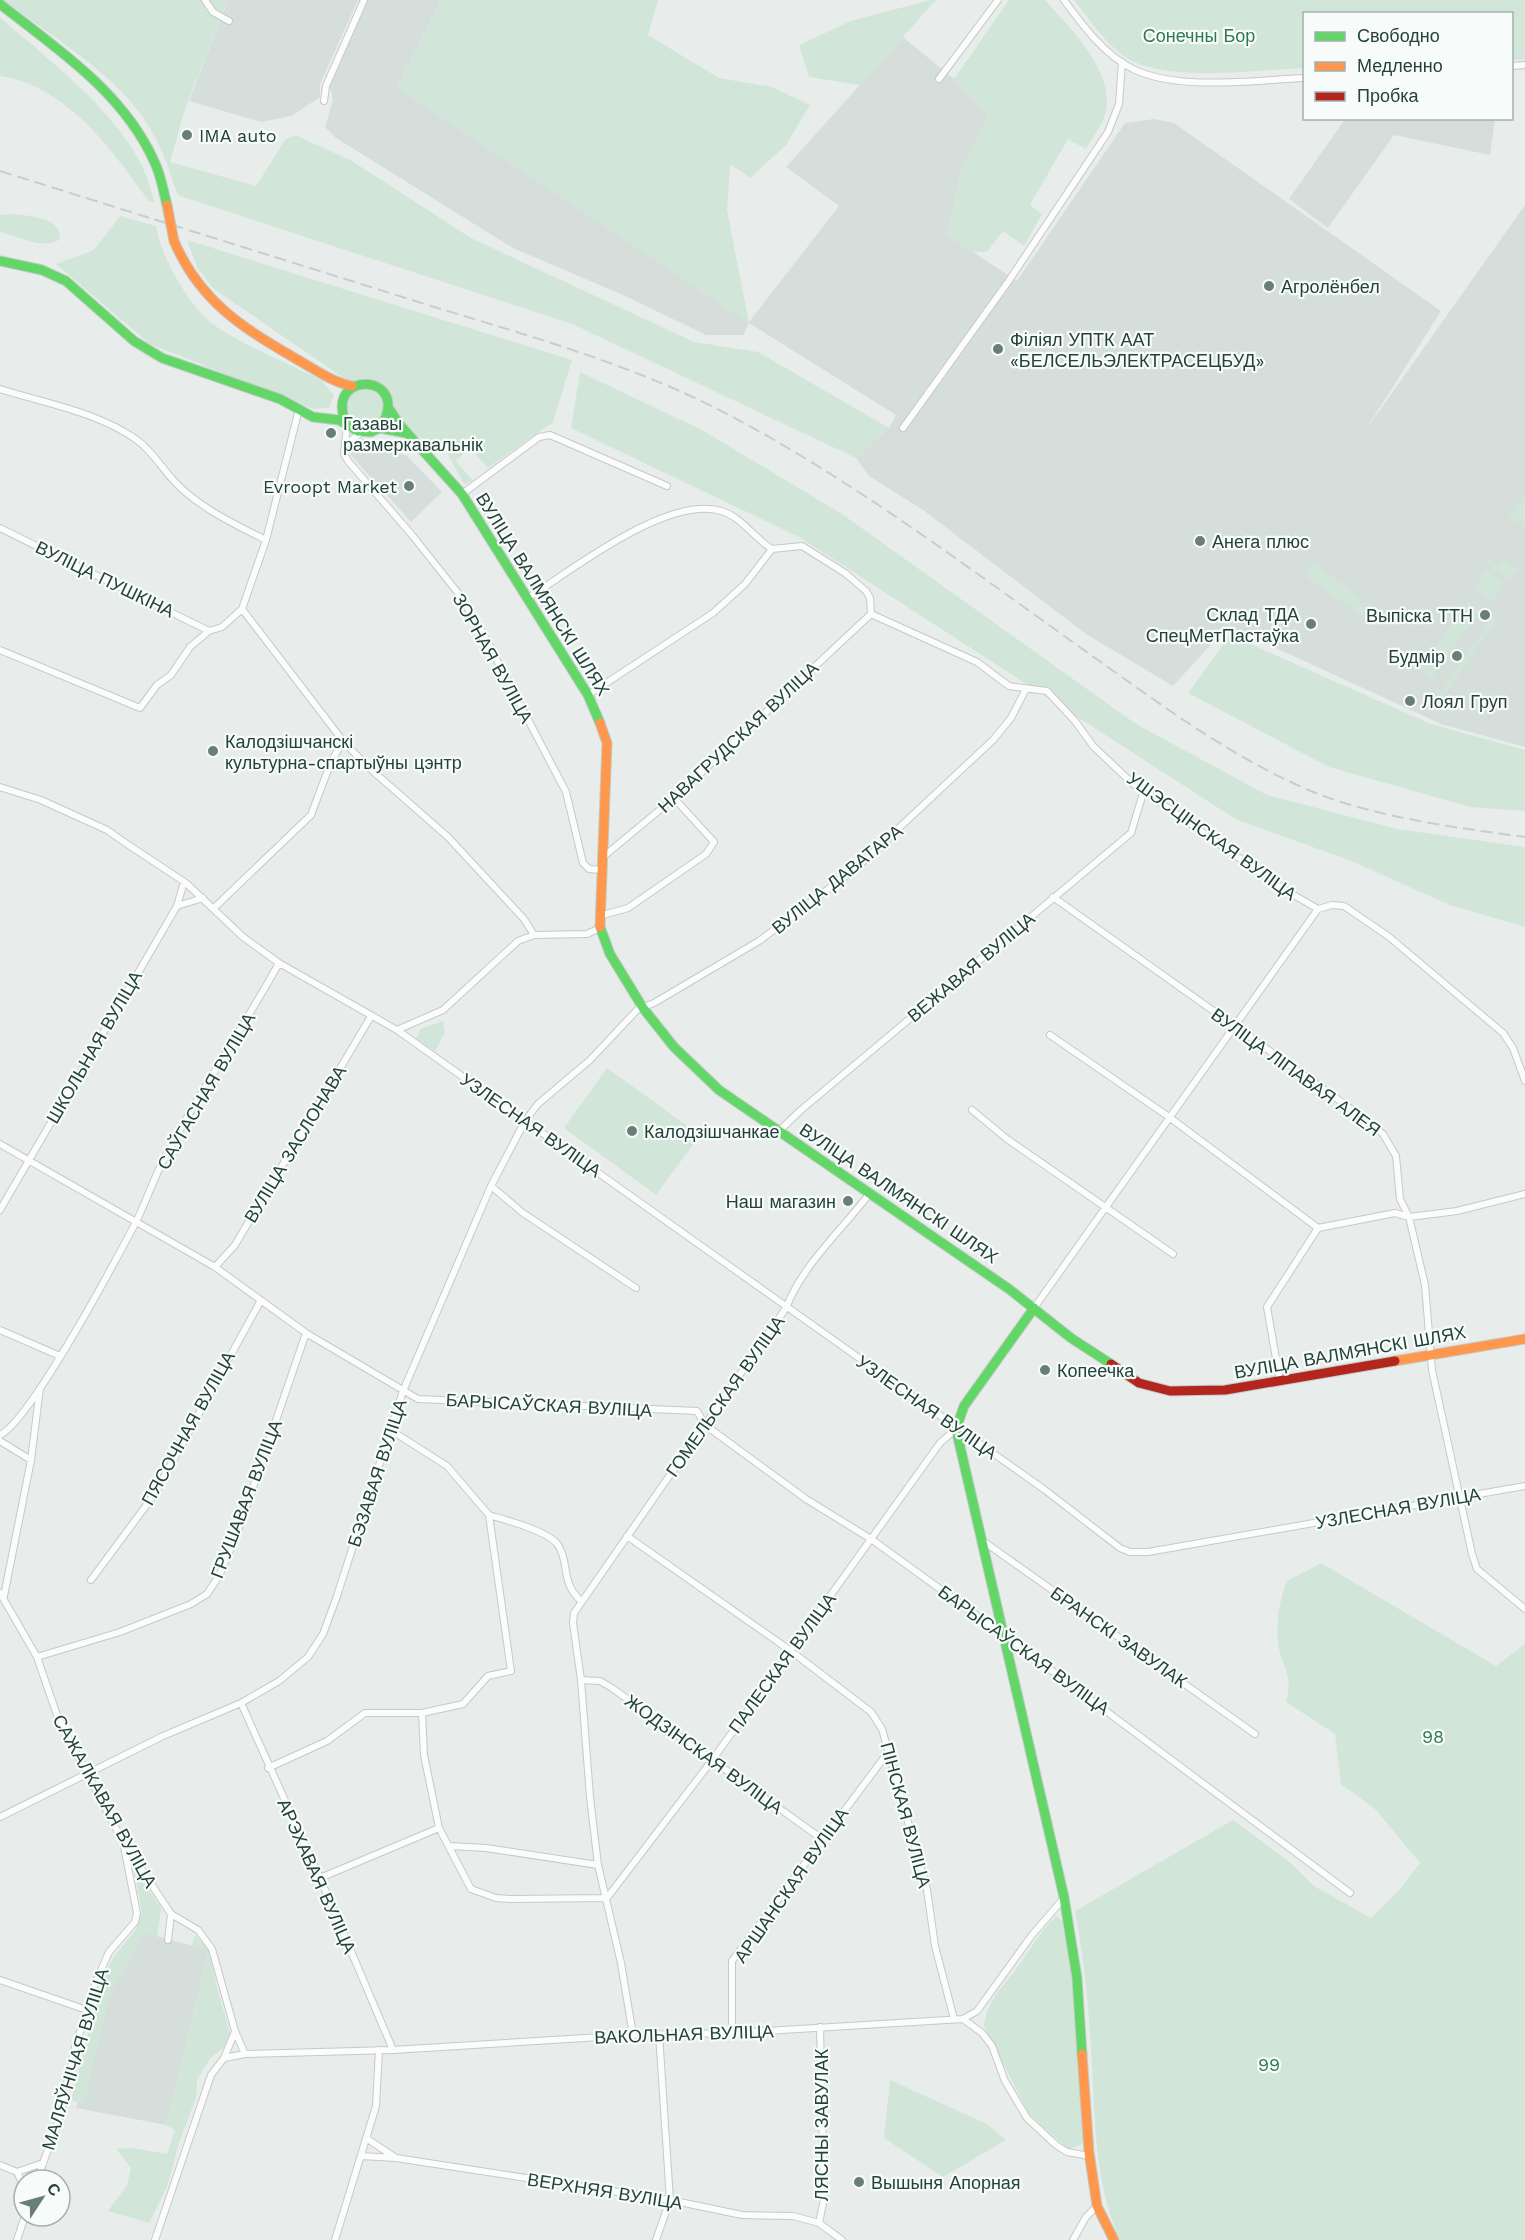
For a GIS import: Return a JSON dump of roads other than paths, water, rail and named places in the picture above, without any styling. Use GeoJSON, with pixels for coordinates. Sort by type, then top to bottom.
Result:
{"type":"FeatureCollection","features":[{"type":"Feature","properties":{"kind":"main road"},"geometry":{"type":"LineString","coordinates":[[0,4],[108,92],[128,116],[154,161],[167,205],[174,242],[185,271],[210,300],[337,383],[352,386],[365,383],[379,387],[388,397],[390,410],[380,428]]}},
{"type":"Feature","properties":{"kind":"main road"},"geometry":{"type":"LineString","coordinates":[[0,261],[42,269],[64,280],[82,293],[124,334],[146,350],[162,357],[280,399],[313,417],[327,417],[362,432],[380,428],[408,434]]}},
{"type":"Feature","properties":{"kind":"main road"},"geometry":{"type":"LineString","coordinates":[[337,383],[346,424]]}},
{"type":"Feature","properties":{"kind":"main road"},"geometry":{"type":"LineString","coordinates":[[327,417],[352,386]]}},
{"type":"Feature","properties":{"kind":"main road","name":"ВУЛІЦА ВАЛМЯНСКІ ШЛЯХ"},"geometry":{"type":"LineString","coordinates":[[390,410],[408,434],[462,494],[588,695],[607,743],[600,928],[616,967],[643,1008],[687,1061],[720,1090],[1034,1308],[1071,1338],[1139,1383],[1170,1391],[1207,1392],[1280,1382],[1525,1339]]}},
{"type":"Feature","properties":{"kind":"main road"},"geometry":{"type":"LineString","coordinates":[[1034,1308],[964,1406],[957,1429],[1064,1897],[1077,1978],[1090,2156],[1097,2206],[1114,2240]]}},
{"type":"Feature","properties":{"kind":"street"},"geometry":{"type":"LineString","coordinates":[[205,0],[213,12],[229,21]]}},
{"type":"Feature","properties":{"kind":"street"},"geometry":{"type":"LineString","coordinates":[[324,101],[326,86],[364,0]]}},
{"type":"Feature","properties":{"kind":"street"},"geometry":{"type":"LineString","coordinates":[[939,79],[998,0]]}},
{"type":"Feature","properties":{"kind":"street"},"geometry":{"type":"LineString","coordinates":[[1064,0],[1091,37],[1122,62],[1144,73],[1179,80],[1238,81],[1303,78]]}},
{"type":"Feature","properties":{"kind":"street"},"geometry":{"type":"LineString","coordinates":[[903,428],[1008,282],[1108,132],[1119,104],[1122,62]]}},
{"type":"Feature","properties":{"kind":"street"},"geometry":{"type":"LineString","coordinates":[[0,389],[106,422],[125,432],[140,441],[174,482],[194,498],[213,512],[266,540]]}},
{"type":"Feature","properties":{"kind":"street"},"geometry":{"type":"LineString","coordinates":[[0,650],[140,708],[157,685],[171,675],[190,647],[209,631],[222,627],[242,609],[266,540],[299,409]]}},
{"type":"Feature","properties":{"kind":"street"},"geometry":{"type":"LineString","coordinates":[[346,424],[346,444]]}},
{"type":"Feature","properties":{"kind":"street"},"geometry":{"type":"LineString","coordinates":[[346,444],[362,432]]}},
{"type":"Feature","properties":{"kind":"street"},"geometry":{"type":"LineString","coordinates":[[462,494],[539,437],[550,435],[667,486]]}},
{"type":"Feature","properties":{"kind":"street","name":"ЗОРНАЯ ВУЛІЦА"},"geometry":{"type":"LineString","coordinates":[[346,444],[344,454],[348,461],[412,535],[466,605],[566,792],[583,863],[589,869],[602,870]]}},
{"type":"Feature","properties":{"kind":"street"},"geometry":{"type":"LineString","coordinates":[[528,598],[614,542],[650,523],[688,510],[707,508],[729,514],[772,549],[802,546],[845,573],[866,591],[870,598],[871,614]]}},
{"type":"Feature","properties":{"kind":"street","name":"ВУЛІЦА ПУШКІНА"},"geometry":{"type":"LineString","coordinates":[[0,528],[209,631]]}},
{"type":"Feature","properties":{"kind":"street"},"geometry":{"type":"LineString","coordinates":[[588,695],[713,613],[745,584],[772,549]]}},
{"type":"Feature","properties":{"kind":"street"},"geometry":{"type":"LineString","coordinates":[[242,609],[343,741],[367,766],[448,837],[524,919],[534,935]]}},
{"type":"Feature","properties":{"kind":"street","name":"УШЭСЦІНСКАЯ ВУЛІЦА"},"geometry":{"type":"LineString","coordinates":[[871,614],[977,662],[1009,686],[1041,689],[1053,697],[1093,746],[1144,790],[1269,880],[1318,909],[1332,904],[1344,906],[1426,967],[1503,1033],[1513,1048],[1525,1078]]}},
{"type":"Feature","properties":{"kind":"street","name":"НАВАГРУДСКАЯ ВУЛІЦА"},"geometry":{"type":"LineString","coordinates":[[602,858],[674,798],[871,614]]}},
{"type":"Feature","properties":{"kind":"street","name":"ВУЛІЦА ДАВАТАРА"},"geometry":{"type":"LineString","coordinates":[[643,1008],[759,941],[855,869],[993,740],[1011,718],[1026,689]]}},
{"type":"Feature","properties":{"kind":"street"},"geometry":{"type":"LineString","coordinates":[[214,908],[311,815],[331,762],[343,741]]}},
{"type":"Feature","properties":{"kind":"street"},"geometry":{"type":"LineString","coordinates":[[0,787],[41,800],[107,830],[184,882],[243,937],[279,963],[370,1018],[397,1030],[443,1010],[501,954],[518,941],[534,935],[587,934],[600,928]]}},
{"type":"Feature","properties":{"kind":"street","name":"ВЕЖАВАЯ ВУЛІЦА"},"geometry":{"type":"LineString","coordinates":[[779,1131],[1131,832],[1144,790]]}},
{"type":"Feature","properties":{"kind":"street"},"geometry":{"type":"LineString","coordinates":[[599,916],[627,908],[706,854],[714,842],[674,798]]}},
{"type":"Feature","properties":{"kind":"street","name":"ШКОЛЬНАЯ ВУЛІЦА"},"geometry":{"type":"LineString","coordinates":[[0,1210],[177,906],[184,882]]}},
{"type":"Feature","properties":{"kind":"street","name":"ВУЛІЦА ЛІПАВАЯ АЛЕЯ"},"geometry":{"type":"LineString","coordinates":[[1053,897],[1343,1102],[1383,1134],[1396,1156],[1400,1199],[1409,1217],[1425,1286],[1432,1370],[1477,1569],[1525,1609]]}},
{"type":"Feature","properties":{"kind":"street"},"geometry":{"type":"LineString","coordinates":[[177,906],[203,898]]}},
{"type":"Feature","properties":{"kind":"street"},"geometry":{"type":"LineString","coordinates":[[1034,1308],[1318,909]]}},
{"type":"Feature","properties":{"kind":"street","name":"САЎГАСНАЯ ВУЛІЦА"},"geometry":{"type":"LineString","coordinates":[[0,1435],[10,1430],[60,1356],[136,1221],[165,1157],[279,963]]}},
{"type":"Feature","properties":{"kind":"street","name":"БЭЗАВАЯ ВУЛІЦА"},"geometry":{"type":"LineString","coordinates":[[0,1817],[163,1736],[241,1703],[294,1669],[308,1656],[323,1634],[403,1391],[491,1186],[525,1121],[538,1104],[590,1060],[615,1032],[643,1008]]}},
{"type":"Feature","properties":{"kind":"street","name":"ВУЛІЦА ЗАСЛОНАВА"},"geometry":{"type":"LineString","coordinates":[[215,1267],[234,1245],[370,1018]]}},
{"type":"Feature","properties":{"kind":"street","name":"УЗЛЕСНАЯ ВУЛІЦА"},"geometry":{"type":"LineString","coordinates":[[397,1030],[1045,1490],[1120,1548],[1130,1552],[1148,1552],[1525,1486]]}},
{"type":"Feature","properties":{"kind":"street"},"geometry":{"type":"LineString","coordinates":[[1050,1035],[1169,1118],[1318,1228]]}},
{"type":"Feature","properties":{"kind":"street"},"geometry":{"type":"LineString","coordinates":[[972,1110],[1007,1138],[1173,1254]]}},
{"type":"Feature","properties":{"kind":"street"},"geometry":{"type":"LineString","coordinates":[[0,1144],[215,1267],[260,1302],[306,1333],[403,1391]]}},
{"type":"Feature","properties":{"kind":"street"},"geometry":{"type":"LineString","coordinates":[[491,1186],[523,1214],[636,1288]]}},
{"type":"Feature","properties":{"kind":"street","name":"ГОМЕЛЬСКАЯ ВУЛІЦА"},"geometry":{"type":"LineString","coordinates":[[581,1600],[786,1308],[790,1297],[825,1247],[870,1193]]}},
{"type":"Feature","properties":{"kind":"street"},"geometry":{"type":"LineString","coordinates":[[1280,1382],[1267,1307],[1318,1228],[1395,1213],[1409,1217],[1457,1211],[1525,1194]]}},
{"type":"Feature","properties":{"kind":"street","name":"ПЯСОЧНАЯ ВУЛІЦА"},"geometry":{"type":"LineString","coordinates":[[91,1580],[154,1495],[260,1302]]}},
{"type":"Feature","properties":{"kind":"street"},"geometry":{"type":"LineString","coordinates":[[0,1330],[60,1356]]}},
{"type":"Feature","properties":{"kind":"street","name":"ГРУШАВАЯ ВУЛІЦА"},"geometry":{"type":"LineString","coordinates":[[37,1657],[120,1632],[191,1604],[207,1594],[219,1576],[237,1531],[306,1333]]}},
{"type":"Feature","properties":{"kind":"street"},"geometry":{"type":"LineString","coordinates":[[2,1594],[31,1460],[40,1388]]}},
{"type":"Feature","properties":{"kind":"street","name":"БАРЫСАЎСКАЯ ВУЛІЦА"},"geometry":{"type":"LineString","coordinates":[[403,1391],[418,1399],[714,1412]]}},
{"type":"Feature","properties":{"kind":"street","name":"БАРЫСАЎСКАЯ ВУЛІЦА"},"geometry":{"type":"LineString","coordinates":[[697,1412],[705,1425],[806,1499],[871,1539],[1153,1744],[1350,1893]]}},
{"type":"Feature","properties":{"kind":"street"},"geometry":{"type":"LineString","coordinates":[[389,1429],[447,1466],[489,1515],[551,1538],[559,1546],[566,1582],[573,1594],[581,1600],[573,1623],[581,1680],[598,1865],[621,1963],[633,2035]]}},
{"type":"Feature","properties":{"kind":"street","name":"ПАЛЕСКАЯ ВУЛІЦА"},"geometry":{"type":"LineString","coordinates":[[607,1898],[713,1759],[939,1443],[957,1429]]}},
{"type":"Feature","properties":{"kind":"street"},"geometry":{"type":"LineString","coordinates":[[0,1441],[31,1460]]}},
{"type":"Feature","properties":{"kind":"street"},"geometry":{"type":"LineString","coordinates":[[268,1768],[327,1741],[366,1713],[422,1713],[463,1704],[488,1676],[511,1671],[489,1515]]}},
{"type":"Feature","properties":{"kind":"street","name":"ПІНСКАЯ ВУЛІЦА"},"geometry":{"type":"LineString","coordinates":[[627,1536],[791,1651],[871,1712],[882,1729],[889,1751],[927,1890],[935,1946],[954,2019]]}},
{"type":"Feature","properties":{"kind":"street","name":"БРАНСКІ ЗАВУЛАК"},"geometry":{"type":"LineString","coordinates":[[983,1541],[1255,1734]]}},
{"type":"Feature","properties":{"kind":"street","name":"САЖАЛКАВАЯ ВУЛІЦА"},"geometry":{"type":"LineString","coordinates":[[2,1594],[37,1657],[58,1718],[122,1840],[171,1914],[198,1930],[212,1949],[235,2031],[244,2054]]}},
{"type":"Feature","properties":{"kind":"street","name":"ЖОДЗІНСКАЯ ВУЛІЦА"},"geometry":{"type":"LineString","coordinates":[[581,1680],[600,1681],[612,1688],[822,1839]]}},
{"type":"Feature","properties":{"kind":"street","name":"АРЭХАВАЯ ВУЛІЦА"},"geometry":{"type":"LineString","coordinates":[[241,1703],[268,1768],[320,1878],[393,2050]]}},
{"type":"Feature","properties":{"kind":"street"},"geometry":{"type":"LineString","coordinates":[[422,1713],[424,1755],[439,1828],[471,1889],[496,1898],[607,1898]]}},
{"type":"Feature","properties":{"kind":"street","name":"АРШАНСКАЯ ВУЛІЦА"},"geometry":{"type":"LineString","coordinates":[[732,2033],[732,1961],[889,1751]]}},
{"type":"Feature","properties":{"kind":"street"},"geometry":{"type":"LineString","coordinates":[[320,1878],[439,1828]]}},
{"type":"Feature","properties":{"kind":"street","name":"МАЛЯЎНІЧАЯ ВУЛІЦА"},"geometry":{"type":"LineString","coordinates":[[41,2168],[60,2116],[74,2050],[95,1984],[109,1952],[135,1922],[137,1914],[122,1840]]}},
{"type":"Feature","properties":{"kind":"street"},"geometry":{"type":"LineString","coordinates":[[450,1846],[486,1848],[598,1865]]}},
{"type":"Feature","properties":{"kind":"street"},"geometry":{"type":"LineString","coordinates":[[1064,1897],[1032,1935],[977,2011],[963,2019],[982,2033],[992,2046],[1005,2082],[1027,2118],[1067,2152],[1090,2156]]}},
{"type":"Feature","properties":{"kind":"street"},"geometry":{"type":"LineString","coordinates":[[168,1940],[171,1914]]}},
{"type":"Feature","properties":{"kind":"street"},"geometry":{"type":"LineString","coordinates":[[0,1980],[87,2010]]}},
{"type":"Feature","properties":{"kind":"street","name":"ВАКОЛЬНАЯ ВУЛІЦА"},"geometry":{"type":"LineString","coordinates":[[244,2054],[393,2050],[633,2035],[732,2033],[963,2019]]}},
{"type":"Feature","properties":{"kind":"street","name":"ЛЯСНЫ ЗАВУЛАК"},"geometry":{"type":"LineString","coordinates":[[819,2223],[824,2199],[820,2027]]}},
{"type":"Feature","properties":{"kind":"street"},"geometry":{"type":"LineString","coordinates":[[155,2240],[211,2075],[234,2040],[235,2031]]}},
{"type":"Feature","properties":{"kind":"street"},"geometry":{"type":"LineString","coordinates":[[656,2240],[670,2200],[659,2034]]}},
{"type":"Feature","properties":{"kind":"street"},"geometry":{"type":"LineString","coordinates":[[335,2240],[376,2106],[378,2050]]}},
{"type":"Feature","properties":{"kind":"street"},"geometry":{"type":"LineString","coordinates":[[224,2058],[244,2054]]}},
{"type":"Feature","properties":{"kind":"street"},"geometry":{"type":"LineString","coordinates":[[366,2138],[396,2158]]}},
{"type":"Feature","properties":{"kind":"street","name":"ВЕРХНЯЯ ВУЛІЦА"},"geometry":{"type":"LineString","coordinates":[[361,2156],[396,2158],[670,2200],[742,2215],[793,2216],[819,2223],[842,2240]]}},
{"type":"Feature","properties":{"kind":"street"},"geometry":{"type":"LineString","coordinates":[[28,2168],[42,2163]]}},
{"type":"Feature","properties":{"kind":"street"},"geometry":{"type":"LineString","coordinates":[[1073,2240],[1086,2217],[1097,2206]]}},
{"type":"Feature","properties":{"kind":"railway"},"geometry":{"type":"LineString","coordinates":[[0,171],[543,340],[657,381],[729,415],[776,441],[868,498],[1168,710],[1252,762],[1311,791],[1361,808],[1472,830],[1525,837]]}},
{"type":"Feature","properties":{"kind":"place","name":"IMA auto"},"geometry":{"type":"Point","coordinates":[187,135]}},
{"type":"Feature","properties":{"kind":"place","name":"Агролёнбел"},"geometry":{"type":"Point","coordinates":[1269,286]}},
{"type":"Feature","properties":{"kind":"place","name":"Філіял УПТК ААТ «БЕЛСЕЛЬЭЛЕКТРАСЕЦБУД»"},"geometry":{"type":"Point","coordinates":[998,349]}},
{"type":"Feature","properties":{"kind":"place","name":"Газавы размеркавальнік"},"geometry":{"type":"Point","coordinates":[331,433]}},
{"type":"Feature","properties":{"kind":"place","name":"Evroopt Market"},"geometry":{"type":"Point","coordinates":[409,486]}},
{"type":"Feature","properties":{"kind":"place","name":"Анега плюс"},"geometry":{"type":"Point","coordinates":[1200,541]}},
{"type":"Feature","properties":{"kind":"place","name":"Выпіска ТТН"},"geometry":{"type":"Point","coordinates":[1485,615]}},
{"type":"Feature","properties":{"kind":"place","name":"Склад ТДА СпецМетПастаўка"},"geometry":{"type":"Point","coordinates":[1311,624]}},
{"type":"Feature","properties":{"kind":"place","name":"Будмір"},"geometry":{"type":"Point","coordinates":[1457,656]}},
{"type":"Feature","properties":{"kind":"place","name":"Лоял Груп"},"geometry":{"type":"Point","coordinates":[1410,701]}},
{"type":"Feature","properties":{"kind":"place","name":"Калодзішчанскі культурна-спартыўны цэнтр"},"geometry":{"type":"Point","coordinates":[213,751]}},
{"type":"Feature","properties":{"kind":"place","name":"Калодзішчанкае"},"geometry":{"type":"Point","coordinates":[632,1131]}},
{"type":"Feature","properties":{"kind":"place","name":"Наш магазин"},"geometry":{"type":"Point","coordinates":[848,1201]}},
{"type":"Feature","properties":{"kind":"place","name":"Копеечка"},"geometry":{"type":"Point","coordinates":[1045,1370]}},
{"type":"Feature","properties":{"kind":"place","name":"Вышыня Апорная"},"geometry":{"type":"Point","coordinates":[859,2182]}},
{"type":"Feature","properties":{"kind":"park label","name":"Сонечны Бор"},"geometry":{"type":"Point","coordinates":[1199,35]}},
{"type":"Feature","properties":{"kind":"park label","name":"98"},"geometry":{"type":"Point","coordinates":[1433,1736]}},
{"type":"Feature","properties":{"kind":"park label","name":"99"},"geometry":{"type":"Point","coordinates":[1269,2064]}}]}
